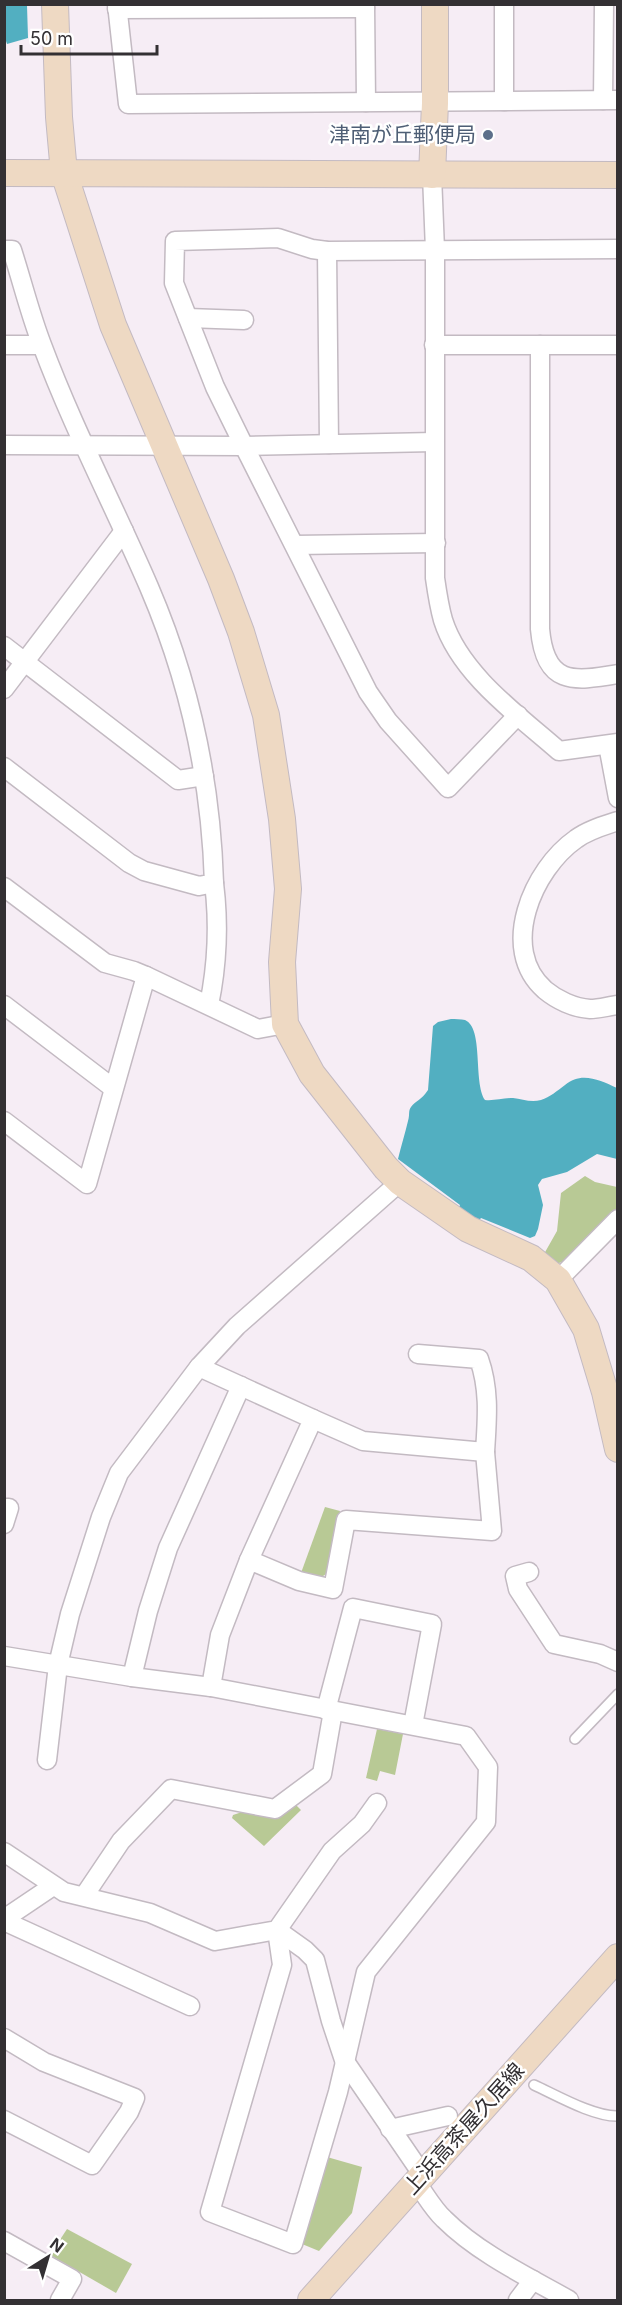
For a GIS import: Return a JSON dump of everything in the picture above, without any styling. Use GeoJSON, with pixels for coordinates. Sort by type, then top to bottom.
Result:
{"type":"FeatureCollection","features":[{"type":"Feature","properties":{"kind":"street"},"geometry":{"type":"LineString","coordinates":[[55,4],[59,117],[64,173],[113,325],[221,579],[241,632],[266,715],[282,819],[288,889],[283,934],[285,1024],[312,1074],[386,1168],[400,1182],[468,1229],[531,1258],[558,1280],[586,1329],[605,1392],[618,1449]]}},
{"type":"Feature","properties":{"kind":"street"},"geometry":{"type":"LineString","coordinates":[[435,4],[432,175],[435,250],[435,578],[444,622],[465,662],[478,678],[559,751],[613,744],[618,798]]}},
{"type":"Feature","properties":{"kind":"street"},"geometry":{"type":"LineString","coordinates":[[504,4],[504,101]]}},
{"type":"Feature","properties":{"kind":"street"},"geometry":{"type":"LineString","coordinates":[[366,102],[365,6],[117,7],[128,104],[435,103],[610,100],[604,4]]}},
{"type":"Feature","properties":{"kind":"street"},"geometry":{"type":"LineString","coordinates":[[4,173],[618,175]]}},
{"type":"Feature","properties":{"kind":"street"},"geometry":{"type":"LineString","coordinates":[[518,715],[448,788],[400,735],[368,692],[215,387],[174,283],[175,241],[278,238],[312,249],[327,251],[618,249]]}},
{"type":"Feature","properties":{"kind":"street"},"geometry":{"type":"LineString","coordinates":[[4,250],[12,250],[41,345],[83,444],[150,588],[172,648],[196,729],[213,834],[217,907],[213,985],[209,1005]]}},
{"type":"Feature","properties":{"kind":"street"},"geometry":{"type":"LineString","coordinates":[[327,251],[328,444]]}},
{"type":"Feature","properties":{"kind":"street"},"geometry":{"type":"LineString","coordinates":[[188,318],[244,320]]}},
{"type":"Feature","properties":{"kind":"street"},"geometry":{"type":"LineString","coordinates":[[4,345],[41,345]]}},
{"type":"Feature","properties":{"kind":"street"},"geometry":{"type":"LineString","coordinates":[[434,345],[618,345]]}},
{"type":"Feature","properties":{"kind":"street"},"geometry":{"type":"LineString","coordinates":[[540,345],[540,618],[544,654],[548,664],[568,678],[581,680],[618,674]]}},
{"type":"Feature","properties":{"kind":"street"},"geometry":{"type":"LineString","coordinates":[[4,445],[244,446],[435,442]]}},
{"type":"Feature","properties":{"kind":"street"},"geometry":{"type":"LineString","coordinates":[[4,689],[124,531]]}},
{"type":"Feature","properties":{"kind":"street"},"geometry":{"type":"LineString","coordinates":[[295,545],[436,543]]}},
{"type":"Feature","properties":{"kind":"street"},"geometry":{"type":"LineString","coordinates":[[4,646],[178,780],[204,776]]}},
{"type":"Feature","properties":{"kind":"street"},"geometry":{"type":"LineString","coordinates":[[4,767],[129,863],[144,871],[199,886],[214,883]]}},
{"type":"Feature","properties":{"kind":"street"},"geometry":{"type":"LineString","coordinates":[[618,820],[582,834],[556,858],[532,896],[522,944],[524,959],[530,972],[540,986],[552,996],[583,1008],[593,1009],[618,1005]]}},
{"type":"Feature","properties":{"kind":"street"},"geometry":{"type":"LineString","coordinates":[[4,887],[105,963],[146,976],[258,1029],[285,1024]]}},
{"type":"Feature","properties":{"kind":"street"},"geometry":{"type":"LineString","coordinates":[[4,1120],[87,1184],[146,976]]}},
{"type":"Feature","properties":{"kind":"street"},"geometry":{"type":"LineString","coordinates":[[4,1005],[113,1088]]}},
{"type":"Feature","properties":{"kind":"street"},"geometry":{"type":"LineString","coordinates":[[47,1760],[58,1665],[100,1517],[119,1473],[199,1367],[237,1326],[400,1182]]}},
{"type":"Feature","properties":{"kind":"street"},"geometry":{"type":"LineString","coordinates":[[558,1280],[618,1219]]}},
{"type":"Feature","properties":{"kind":"street"},"geometry":{"type":"LineString","coordinates":[[249,1560],[299,1581],[333,1589],[346,1520],[492,1532],[485,1452],[488,1397],[479,1359],[418,1354]]}},
{"type":"Feature","properties":{"kind":"street"},"geometry":{"type":"LineString","coordinates":[[199,1367],[363,1441],[485,1452]]}},
{"type":"Feature","properties":{"kind":"street"},"geometry":{"type":"LineString","coordinates":[[132,1677],[147,1611],[168,1548],[241,1386]]}},
{"type":"Feature","properties":{"kind":"street"},"geometry":{"type":"LineString","coordinates":[[211,1687],[219,1635],[249,1560],[313,1419]]}},
{"type":"Feature","properties":{"kind":"street"},"geometry":{"type":"LineString","coordinates":[[4,1508],[9,1508],[4,1524]]}},
{"type":"Feature","properties":{"kind":"street"},"geometry":{"type":"LineString","coordinates":[[530,1572],[515,1576],[518,1589],[554,1644],[600,1654],[618,1662]]}},
{"type":"Feature","properties":{"kind":"street"},"geometry":{"type":"LineString","coordinates":[[84,1896],[121,1841],[171,1789],[275,1809],[322,1774],[330,1710],[353,1608],[432,1624],[413,1725]]}},
{"type":"Feature","properties":{"kind":"street"},"geometry":{"type":"LineString","coordinates":[[4,1656],[132,1677],[211,1687],[466,1736],[488,1767],[486,1822],[366,1972],[338,2092],[293,2244],[210,2212],[282,1965],[277,1930],[332,1851],[362,1824],[377,1803]]}},
{"type":"Feature","properties":{"kind":"street"},"geometry":{"type":"LineString","coordinates":[[4,1852],[64,1892],[103,1903],[150,1912],[215,1941],[277,1930],[305,1950],[315,1960],[344,2060],[390,2129],[442,2217],[456,2230],[532,2280],[570,2301]]}},
{"type":"Feature","properties":{"kind":"street"},"geometry":{"type":"LineString","coordinates":[[4,1920],[53,1886]]}},
{"type":"Feature","properties":{"kind":"street"},"geometry":{"type":"LineString","coordinates":[[4,1920],[190,2006]]}},
{"type":"Feature","properties":{"kind":"street","name":"上浜高茶屋久居線"},"geometry":{"type":"LineString","coordinates":[[311,2301],[618,1957]]}},
{"type":"Feature","properties":{"kind":"street"},"geometry":{"type":"LineString","coordinates":[[4,2038],[44,2062],[135,2098],[129,2112],[92,2164],[4,2120]]}},
{"type":"Feature","properties":{"kind":"street"},"geometry":{"type":"LineString","coordinates":[[390,2129],[448,2116]]}},
{"type":"Feature","properties":{"kind":"street"},"geometry":{"type":"LineString","coordinates":[[4,2241],[72,2279],[60,2301]]}},
{"type":"Feature","properties":{"kind":"street"},"geometry":{"type":"LineString","coordinates":[[518,2301],[532,2280]]}},
{"type":"Feature","properties":{"kind":"lane"},"geometry":{"type":"LineString","coordinates":[[574,1739],[618,1694]]}},
{"type":"Feature","properties":{"kind":"lane"},"geometry":{"type":"LineString","coordinates":[[534,2085],[580,2106],[610,2116],[618,2116]]}},
{"type":"Feature","properties":{"kind":"green space"},"geometry":{"type":"Polygon","coordinates":[[[585,1176],[595,1182],[617,1187],[617,1209],[565,1261],[556,1264],[544,1254],[557,1231],[561,1193],[585,1176]]]}},
{"type":"Feature","properties":{"kind":"green space"},"geometry":{"type":"Polygon","coordinates":[[[325,1507],[340,1511],[329,1572],[320,1578],[301,1573],[325,1507]]]}},
{"type":"Feature","properties":{"kind":"green space"},"geometry":{"type":"Polygon","coordinates":[[[377,1729],[403,1734],[395,1775],[380,1771],[377,1781],[366,1778],[377,1729]]]}},
{"type":"Feature","properties":{"kind":"green space"},"geometry":{"type":"Polygon","coordinates":[[[296,1805],[301,1810],[264,1846],[232,1818],[233,1815],[242,1812],[277,1818],[296,1805]]]}},
{"type":"Feature","properties":{"kind":"green space"},"geometry":{"type":"Polygon","coordinates":[[[327,2157],[362,2167],[352,2213],[319,2251],[302,2244],[327,2157]]]}},
{"type":"Feature","properties":{"kind":"green space"},"geometry":{"type":"Polygon","coordinates":[[[67,2229],[132,2264],[116,2293],[50,2255],[67,2229]]]}},
{"type":"Feature","properties":{"kind":"water"},"geometry":{"type":"Polygon","coordinates":[[[4,5],[27,5],[28,38],[7,44],[4,5]]]}},
{"type":"Feature","properties":{"kind":"water"},"geometry":{"type":"Polygon","coordinates":[[[451,1019],[465,1020],[471,1025],[477,1044],[481,1092],[485,1100],[513,1098],[537,1101],[550,1096],[577,1078],[591,1078],[617,1088],[617,1159],[597,1154],[567,1172],[542,1179],[538,1185],[543,1205],[538,1229],[535,1236],[530,1238],[481,1218],[477,1223],[458,1210],[460,1205],[398,1159],[410,1109],[428,1090],[433,1026],[438,1022],[451,1019]]]}},
{"type":"Feature","properties":{"kind":"place","name":"津南が丘郵便局"},"geometry":{"type":"Point","coordinates":[488,135]}}]}
